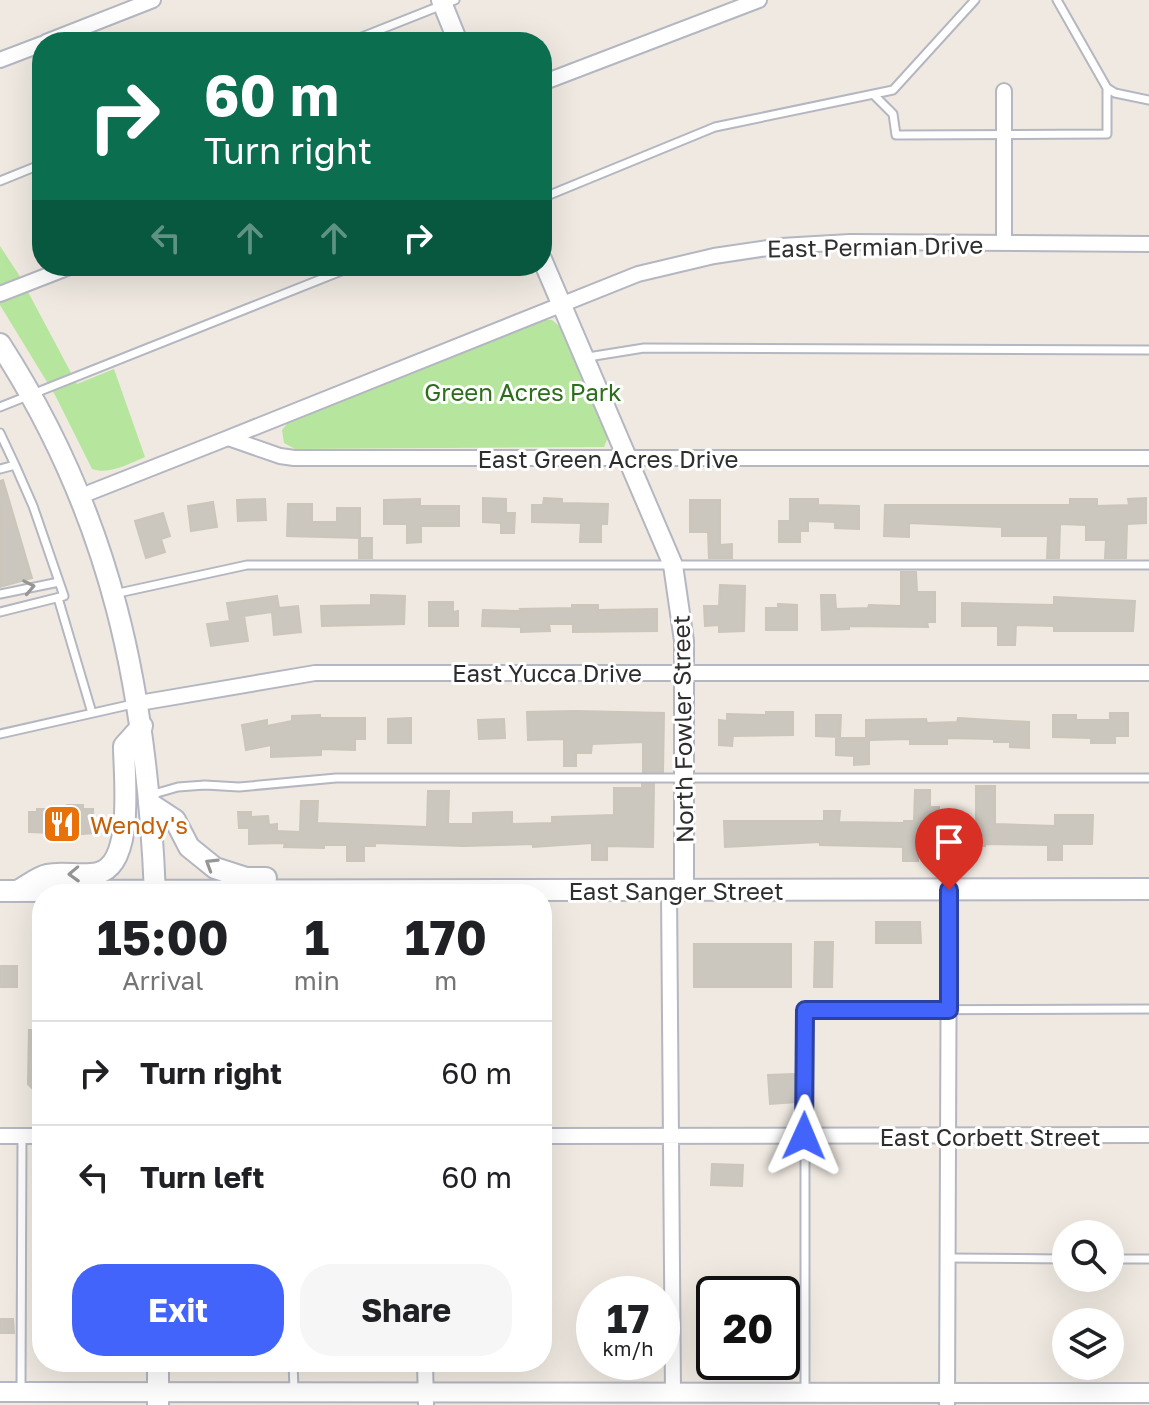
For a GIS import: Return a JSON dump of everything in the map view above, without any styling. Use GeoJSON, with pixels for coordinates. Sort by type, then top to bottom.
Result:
{"type":"FeatureCollection","features":[{"type":"Feature","properties":{"kind":"main road"},"geometry":{"type":"LineString","coordinates":[[0,344],[33,395],[81,496],[114,594],[139,703],[154,884]]}},
{"type":"Feature","properties":{"kind":"main road"},"geometry":{"type":"LineString","coordinates":[[8,891],[47,875],[100,873],[110,867],[119,855],[123,840],[124,746],[142,726]]}},
{"type":"Feature","properties":{"kind":"main road"},"geometry":{"type":"LineString","coordinates":[[149,799],[175,820],[189,847],[203,860],[230,874],[246,878],[382,881],[386,884]]}},
{"type":"Feature","properties":{"kind":"main road","name":"East Sanger Street"},"geometry":{"type":"LineString","coordinates":[[552,891],[1149,889]]}},
{"type":"Feature","properties":{"kind":"main road","name":"East Sanger Street"},"geometry":{"type":"LineString","coordinates":[[8,891],[32,891]]}},
{"type":"Feature","properties":{"kind":"main road"},"geometry":{"type":"LineString","coordinates":[[158,1372],[158,1398]]}},
{"type":"Feature","properties":{"kind":"street"},"geometry":{"type":"LineString","coordinates":[[72,32],[153,0]]}},
{"type":"Feature","properties":{"kind":"street"},"geometry":{"type":"LineString","coordinates":[[552,79],[759,0]]}},
{"type":"Feature","properties":{"kind":"street"},"geometry":{"type":"LineString","coordinates":[[446,1],[455,32]]}},
{"type":"Feature","properties":{"kind":"street"},"geometry":{"type":"LineString","coordinates":[[0,60],[32,48]]}},
{"type":"Feature","properties":{"kind":"street"},"geometry":{"type":"LineString","coordinates":[[1004,91],[1004,243]]}},
{"type":"Feature","properties":{"kind":"street","name":"East Permian Drive"},"geometry":{"type":"LineString","coordinates":[[228,438],[638,274],[748,250],[834,243],[1149,244]]}},
{"type":"Feature","properties":{"kind":"street"},"geometry":{"type":"LineString","coordinates":[[0,294],[46,276]]}},
{"type":"Feature","properties":{"kind":"street","name":"North Fowler Street"},"geometry":{"type":"LineString","coordinates":[[549,276],[673,565],[684,641],[685,777],[677,891],[673,1136],[681,1397]]}},
{"type":"Feature","properties":{"kind":"street"},"geometry":{"type":"LineString","coordinates":[[81,496],[228,438]]}},
{"type":"Feature","properties":{"kind":"street","name":"East Green Acres Drive"},"geometry":{"type":"LineString","coordinates":[[228,438],[294,458],[1149,458]]}},
{"type":"Feature","properties":{"kind":"street","name":"East Yucca Drive"},"geometry":{"type":"LineString","coordinates":[[139,703],[315,673],[1149,673]]}},
{"type":"Feature","properties":{"kind":"street"},"geometry":{"type":"LineString","coordinates":[[948,1399],[949,890]]}},
{"type":"Feature","properties":{"kind":"street","name":"East Corbett Street"},"geometry":{"type":"LineString","coordinates":[[552,1136],[1149,1135]]}},
{"type":"Feature","properties":{"kind":"street"},"geometry":{"type":"LineString","coordinates":[[0,1136],[32,1136]]}},
{"type":"Feature","properties":{"kind":"street"},"geometry":{"type":"LineString","coordinates":[[425,1372],[426,1399]]}},
{"type":"Feature","properties":{"kind":"street"},"geometry":{"type":"LineString","coordinates":[[0,1392],[158,1398],[294,1393],[426,1399],[681,1397],[805,1391],[948,1399],[1149,1393]]}},
{"type":"Feature","properties":{"kind":"lane"},"geometry":{"type":"LineString","coordinates":[[552,194],[715,127],[893,90],[975,0]]}},
{"type":"Feature","properties":{"kind":"lane"},"geometry":{"type":"LineString","coordinates":[[1057,0],[1107,88],[1115,93],[1149,100]]}},
{"type":"Feature","properties":{"kind":"lane"},"geometry":{"type":"LineString","coordinates":[[373,32],[446,1]]}},
{"type":"Feature","properties":{"kind":"lane"},"geometry":{"type":"LineString","coordinates":[[874,95],[893,114],[896,135],[1107,134],[1107,88]]}},
{"type":"Feature","properties":{"kind":"lane"},"geometry":{"type":"LineString","coordinates":[[0,181],[32,168]]}},
{"type":"Feature","properties":{"kind":"lane"},"geometry":{"type":"LineString","coordinates":[[0,407],[329,276]]}},
{"type":"Feature","properties":{"kind":"lane"},"geometry":{"type":"LineString","coordinates":[[585,358],[644,348],[1149,350]]}},
{"type":"Feature","properties":{"kind":"lane"},"geometry":{"type":"LineString","coordinates":[[0,433],[33,506],[64,596],[0,612]]}},
{"type":"Feature","properties":{"kind":"lane"},"geometry":{"type":"LineString","coordinates":[[0,469],[15,465]]}},
{"type":"Feature","properties":{"kind":"lane"},"geometry":{"type":"LineString","coordinates":[[114,594],[247,565],[1149,565]]}},
{"type":"Feature","properties":{"kind":"lane"},"geometry":{"type":"LineString","coordinates":[[0,594],[59,582]]}},
{"type":"Feature","properties":{"kind":"lane"},"geometry":{"type":"LineString","coordinates":[[58,598],[92,713]]}},
{"type":"Feature","properties":{"kind":"lane"},"geometry":{"type":"LineString","coordinates":[[0,734],[139,703]]}},
{"type":"Feature","properties":{"kind":"lane"},"geometry":{"type":"LineString","coordinates":[[149,799],[178,787],[239,787],[336,778],[1149,778]]}},
{"type":"Feature","properties":{"kind":"lane"},"geometry":{"type":"LineString","coordinates":[[805,1391],[805,1010],[1149,1009]]}},
{"type":"Feature","properties":{"kind":"lane"},"geometry":{"type":"LineString","coordinates":[[21,1392],[22,1136]]}},
{"type":"Feature","properties":{"kind":"lane"},"geometry":{"type":"LineString","coordinates":[[950,1258],[1052,1259]]}},
{"type":"Feature","properties":{"kind":"lane"},"geometry":{"type":"LineString","coordinates":[[1124,1259],[1149,1259]]}},
{"type":"Feature","properties":{"kind":"lane"},"geometry":{"type":"LineString","coordinates":[[293,1372],[294,1393]]}},
{"type":"Feature","properties":{"kind":"green space"},"geometry":{"type":"Polygon","coordinates":[[[0,246],[19,275],[77,384],[114,369],[145,457],[112,470],[92,469],[55,395],[0,305],[0,246]]]}},
{"type":"Feature","properties":{"kind":"green space","name":"Green Acres Park"},"geometry":{"type":"Polygon","coordinates":[[[545,320],[552,320],[559,326],[608,437],[604,447],[295,449],[284,443],[282,430],[291,419],[545,320]]]}},
{"type":"Feature","properties":{"kind":"building"},"geometry":{"type":"Polygon","coordinates":[[[3,480],[32,578],[0,587],[0,481],[3,480]]]}},
{"type":"Feature","properties":{"kind":"building"},"geometry":{"type":"Polygon","coordinates":[[[483,498],[506,499],[506,513],[515,513],[514,533],[501,533],[501,523],[483,522],[483,498]]]}},
{"type":"Feature","properties":{"kind":"building"},"geometry":{"type":"Polygon","coordinates":[[[544,498],[562,499],[562,503],[608,504],[607,524],[601,524],[601,542],[580,542],[581,523],[532,522],[532,505],[543,505],[544,498]]]}},
{"type":"Feature","properties":{"kind":"building"},"geometry":{"type":"Polygon","coordinates":[[[1146,498],[1146,523],[1127,524],[1126,558],[1105,558],[1106,540],[1086,540],[1086,525],[1060,524],[1059,558],[1047,558],[1048,536],[1002,536],[1002,527],[909,523],[909,537],[884,536],[885,505],[1070,505],[1070,499],[1097,499],[1097,506],[1129,505],[1128,499],[1146,498]]]}},
{"type":"Feature","properties":{"kind":"building"},"geometry":{"type":"Polygon","coordinates":[[[265,499],[266,520],[238,521],[237,500],[265,499]]]}},
{"type":"Feature","properties":{"kind":"building"},"geometry":{"type":"Polygon","coordinates":[[[420,499],[420,506],[459,506],[459,526],[421,526],[421,542],[407,543],[407,524],[384,524],[384,500],[420,499]]]}},
{"type":"Feature","properties":{"kind":"building"},"geometry":{"type":"Polygon","coordinates":[[[790,499],[818,499],[818,505],[859,506],[859,529],[835,528],[835,522],[808,521],[808,531],[800,531],[800,542],[779,542],[779,521],[790,521],[790,499]]]}},
{"type":"Feature","properties":{"kind":"building"},"geometry":{"type":"Polygon","coordinates":[[[690,500],[720,500],[720,545],[732,544],[732,558],[709,558],[708,532],[690,532],[690,500]]]}},
{"type":"Feature","properties":{"kind":"building"},"geometry":{"type":"Polygon","coordinates":[[[213,502],[217,527],[191,531],[188,506],[213,502]]]}},
{"type":"Feature","properties":{"kind":"building"},"geometry":{"type":"Polygon","coordinates":[[[288,504],[312,504],[312,522],[337,522],[337,508],[360,508],[360,538],[287,536],[288,504]]]}},
{"type":"Feature","properties":{"kind":"building"},"geometry":{"type":"Polygon","coordinates":[[[163,513],[170,536],[161,539],[165,552],[146,558],[135,521],[163,513]]]}},
{"type":"Feature","properties":{"kind":"building"},"geometry":{"type":"Polygon","coordinates":[[[359,538],[372,538],[372,558],[359,558],[359,538]]]}},
{"type":"Feature","properties":{"kind":"building"},"geometry":{"type":"Polygon","coordinates":[[[901,572],[916,572],[917,592],[935,592],[935,622],[927,622],[928,627],[849,626],[849,629],[822,630],[821,595],[835,595],[836,609],[868,608],[869,605],[901,606],[901,572]]]}},
{"type":"Feature","properties":{"kind":"building"},"geometry":{"type":"Polygon","coordinates":[[[720,585],[745,586],[744,631],[719,632],[719,625],[705,626],[704,606],[719,606],[720,585]]]}},
{"type":"Feature","properties":{"kind":"building"},"geometry":{"type":"Polygon","coordinates":[[[371,595],[405,596],[404,624],[322,626],[321,606],[371,605],[371,595]]]}},
{"type":"Feature","properties":{"kind":"building"},"geometry":{"type":"Polygon","coordinates":[[[277,596],[279,608],[298,606],[301,632],[274,635],[272,612],[244,616],[248,641],[211,646],[207,624],[230,621],[227,603],[277,596]]]}},
{"type":"Feature","properties":{"kind":"building"},"geometry":{"type":"Polygon","coordinates":[[[1054,597],[1135,601],[1133,631],[1054,631],[1054,626],[1016,625],[1015,645],[998,645],[998,626],[962,626],[962,603],[1054,605],[1054,597]]]}},
{"type":"Feature","properties":{"kind":"building"},"geometry":{"type":"Polygon","coordinates":[[[429,602],[453,602],[453,612],[458,611],[458,626],[429,626],[429,602]]]}},
{"type":"Feature","properties":{"kind":"building"},"geometry":{"type":"Polygon","coordinates":[[[778,604],[797,605],[797,630],[766,630],[766,608],[778,608],[778,604]]]}},
{"type":"Feature","properties":{"kind":"building"},"geometry":{"type":"Polygon","coordinates":[[[572,605],[598,605],[598,610],[657,609],[657,631],[573,632],[573,624],[549,624],[550,631],[521,632],[521,627],[482,626],[483,610],[521,611],[572,608],[572,605]]]}},
{"type":"Feature","properties":{"kind":"building"},"geometry":{"type":"Polygon","coordinates":[[[527,712],[664,713],[663,772],[643,772],[643,742],[592,744],[591,753],[576,753],[576,766],[564,766],[564,739],[528,740],[527,712]]]}},
{"type":"Feature","properties":{"kind":"building"},"geometry":{"type":"Polygon","coordinates":[[[766,712],[793,712],[793,735],[733,736],[732,746],[719,745],[719,720],[727,721],[727,714],[766,715],[766,712]]]}},
{"type":"Feature","properties":{"kind":"building"},"geometry":{"type":"Polygon","coordinates":[[[1110,713],[1128,713],[1128,736],[1115,736],[1115,743],[1091,743],[1091,738],[1053,737],[1053,715],[1076,715],[1076,720],[1110,720],[1110,713]]]}},
{"type":"Feature","properties":{"kind":"building"},"geometry":{"type":"Polygon","coordinates":[[[320,715],[320,718],[365,718],[365,739],[355,739],[355,750],[321,749],[321,755],[271,757],[271,745],[246,750],[242,725],[267,720],[267,726],[292,721],[292,716],[320,715]]]}},
{"type":"Feature","properties":{"kind":"building"},"geometry":{"type":"Polygon","coordinates":[[[816,715],[841,715],[840,737],[816,736],[816,715]]]}},
{"type":"Feature","properties":{"kind":"building"},"geometry":{"type":"Polygon","coordinates":[[[411,718],[411,743],[388,743],[388,719],[411,718]]]}},
{"type":"Feature","properties":{"kind":"building"},"geometry":{"type":"Polygon","coordinates":[[[958,718],[1029,722],[1029,748],[1010,747],[1010,742],[994,742],[994,739],[947,738],[947,744],[910,744],[910,739],[869,740],[869,764],[854,765],[854,756],[836,755],[836,738],[866,738],[866,720],[926,719],[927,723],[957,722],[958,718]]]}},
{"type":"Feature","properties":{"kind":"building"},"geometry":{"type":"Polygon","coordinates":[[[504,719],[505,738],[479,739],[478,720],[504,719]]]}},
{"type":"Feature","properties":{"kind":"building"},"geometry":{"type":"Polygon","coordinates":[[[642,784],[654,784],[653,847],[607,846],[607,860],[592,860],[592,843],[533,847],[533,844],[463,846],[375,843],[375,846],[364,846],[364,861],[347,861],[347,845],[324,845],[324,848],[284,847],[285,843],[249,844],[249,828],[239,828],[238,812],[251,812],[251,817],[268,816],[269,825],[277,824],[277,831],[300,832],[301,801],[318,801],[317,823],[427,827],[428,791],[449,791],[448,824],[473,824],[473,813],[512,812],[512,824],[552,823],[552,817],[614,815],[614,788],[642,788],[642,784]]]}},
{"type":"Feature","properties":{"kind":"building"},"geometry":{"type":"Polygon","coordinates":[[[976,786],[995,786],[995,824],[1055,826],[1055,815],[1093,815],[1092,844],[1062,844],[1062,860],[1048,860],[1048,845],[938,846],[938,852],[918,852],[918,861],[903,861],[903,847],[820,845],[820,842],[725,847],[724,821],[824,821],[824,811],[840,811],[839,822],[914,821],[915,790],[930,790],[930,807],[939,807],[938,822],[976,822],[976,786]]]}},
{"type":"Feature","properties":{"kind":"building","name":"Wendy's"},"geometry":{"type":"Polygon","coordinates":[[[67,805],[83,805],[83,809],[93,809],[94,833],[58,836],[58,833],[29,832],[29,812],[67,809],[67,805]]]}},
{"type":"Feature","properties":{"kind":"building"},"geometry":{"type":"Polygon","coordinates":[[[876,922],[920,922],[921,943],[876,943],[876,922]]]}},
{"type":"Feature","properties":{"kind":"building"},"geometry":{"type":"Polygon","coordinates":[[[815,942],[833,942],[832,987],[814,987],[815,942]]]}},
{"type":"Feature","properties":{"kind":"building"},"geometry":{"type":"Polygon","coordinates":[[[694,944],[791,944],[791,987],[694,987],[694,944]]]}},
{"type":"Feature","properties":{"kind":"building"},"geometry":{"type":"Polygon","coordinates":[[[0,966],[17,966],[17,987],[0,987],[0,966]]]}},
{"type":"Feature","properties":{"kind":"building"},"geometry":{"type":"Polygon","coordinates":[[[29,1030],[32,1030],[32,1088],[28,1084],[29,1030]]]}},
{"type":"Feature","properties":{"kind":"building"},"geometry":{"type":"Polygon","coordinates":[[[794,1074],[796,1102],[770,1104],[768,1075],[794,1074]]]}},
{"type":"Feature","properties":{"kind":"building"},"geometry":{"type":"Polygon","coordinates":[[[712,1164],[743,1165],[742,1186],[711,1185],[712,1164]]]}},
{"type":"Feature","properties":{"kind":"building"},"geometry":{"type":"Polygon","coordinates":[[[0,1319],[13,1319],[14,1333],[0,1333],[0,1319]]]}},
{"type":"Feature","properties":{"kind":"place","name":"Wendy's"},"geometry":{"type":"Point","coordinates":[62,824]}},
{"type":"Feature","properties":{"kind":"route"},"geometry":{"type":"LineString","coordinates":[[804,1136],[805,1010],[949,1010],[949,890]]}}]}
